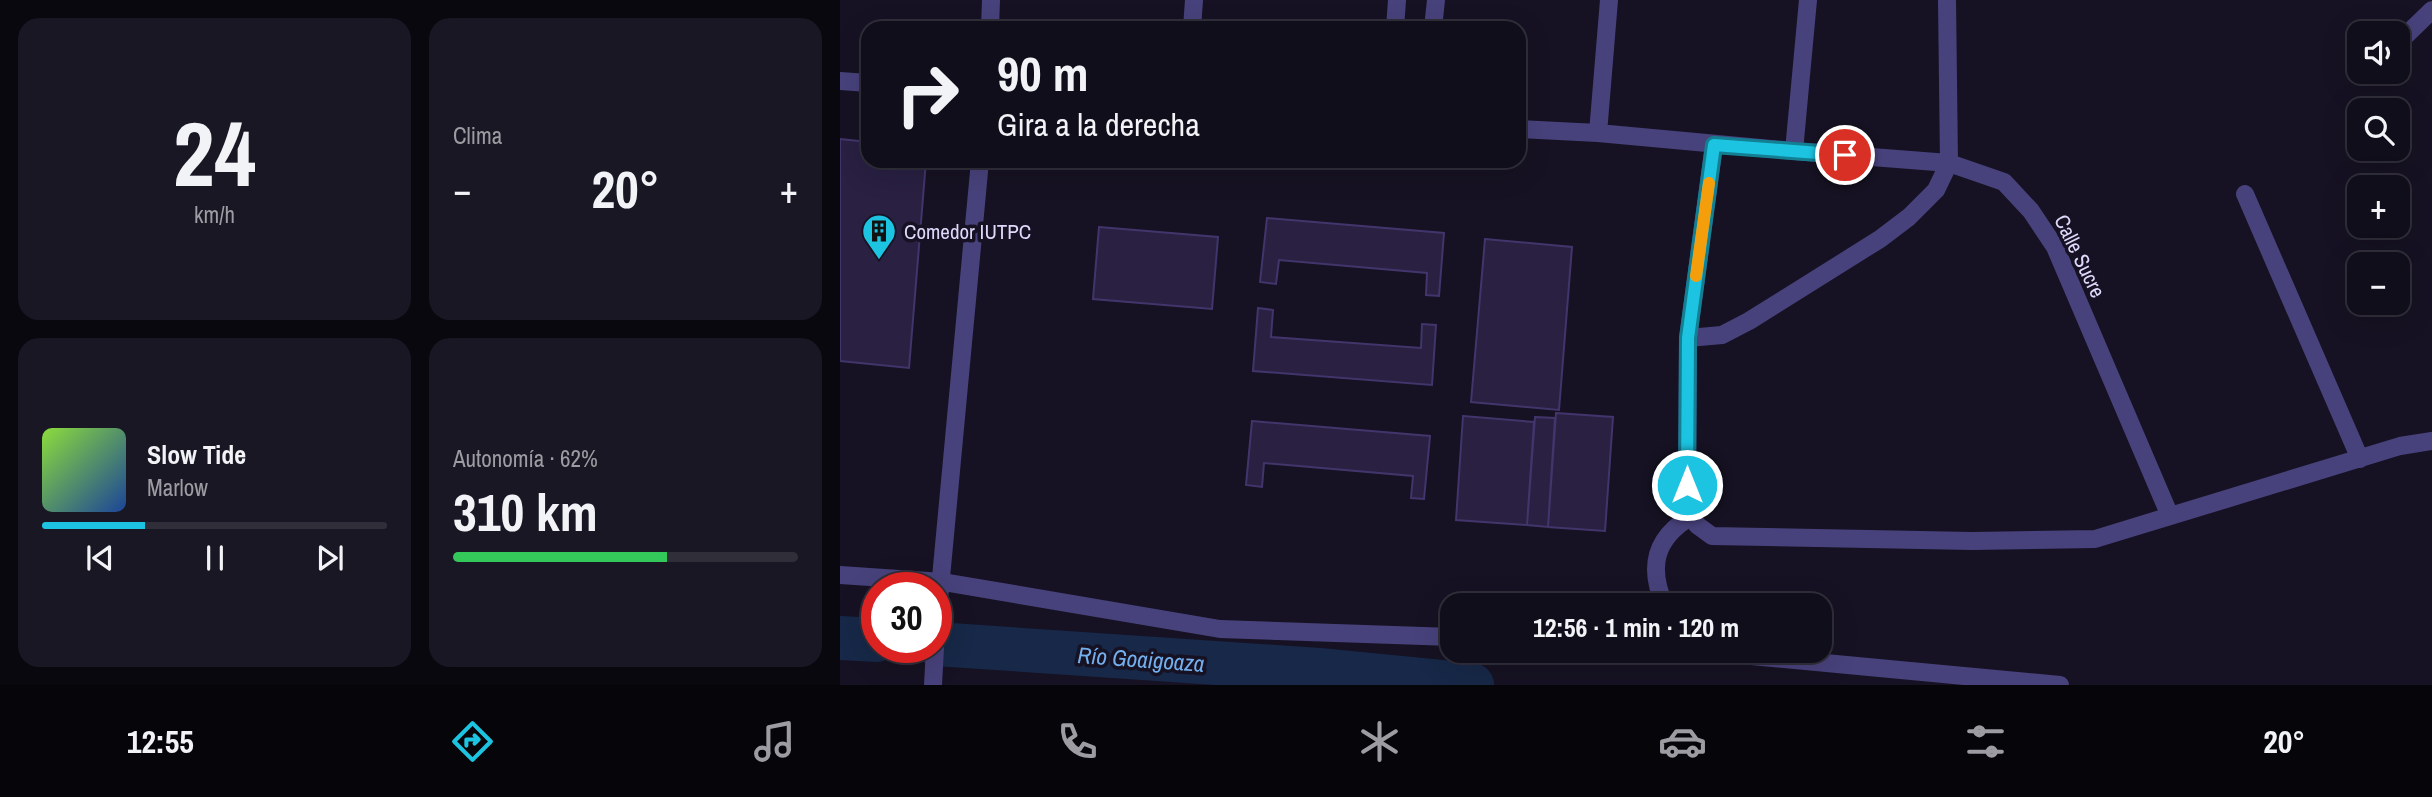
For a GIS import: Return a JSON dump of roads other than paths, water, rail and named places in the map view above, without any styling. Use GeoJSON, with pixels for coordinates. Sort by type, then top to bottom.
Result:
{"type":"FeatureCollection","features":[{"type":"Feature","properties":{"kind":"street"},"geometry":{"type":"LineString","coordinates":[[990,21],[991,0]]}},
{"type":"Feature","properties":{"kind":"street"},"geometry":{"type":"LineString","coordinates":[[1192,21],[1194,0]]}},
{"type":"Feature","properties":{"kind":"street"},"geometry":{"type":"LineString","coordinates":[[1396,21],[1397,0]]}},
{"type":"Feature","properties":{"kind":"street"},"geometry":{"type":"LineString","coordinates":[[1434,21],[1436,0]]}},
{"type":"Feature","properties":{"kind":"street"},"geometry":{"type":"LineString","coordinates":[[1598,133],[1609,0]]}},
{"type":"Feature","properties":{"kind":"street"},"geometry":{"type":"LineString","coordinates":[[1794,151],[1808,0]]}},
{"type":"Feature","properties":{"kind":"street"},"geometry":{"type":"LineString","coordinates":[[1688,338],[1722,335],[1880,239],[1909,217],[1936,190],[1949,163],[1947,0]]}},
{"type":"Feature","properties":{"kind":"street"},"geometry":{"type":"LineString","coordinates":[[2410,31],[2432,10]]}},
{"type":"Feature","properties":{"kind":"street"},"geometry":{"type":"LineString","coordinates":[[840,81],[861,82]]}},
{"type":"Feature","properties":{"kind":"street","name":"Calle Sucre"},"geometry":{"type":"LineString","coordinates":[[1526,129],[1949,163],[2004,182],[2031,211],[2055,247],[2170,516]]}},
{"type":"Feature","properties":{"kind":"street"},"geometry":{"type":"LineString","coordinates":[[1714,145],[1688,338],[1687,509],[1690,517],[1712,536],[1972,541],[2095,539],[2400,446],[2432,441]]}},
{"type":"Feature","properties":{"kind":"street"},"geometry":{"type":"LineString","coordinates":[[944,572],[979,168]]}},
{"type":"Feature","properties":{"kind":"street"},"geometry":{"type":"LineString","coordinates":[[2245,194],[2360,459]]}},
{"type":"Feature","properties":{"kind":"street"},"geometry":{"type":"LineString","coordinates":[[1661,593],[1656,574],[1661,543],[1678,524],[1690,517]]}},
{"type":"Feature","properties":{"kind":"street"},"geometry":{"type":"LineString","coordinates":[[840,575],[861,576]]}},
{"type":"Feature","properties":{"kind":"street"},"geometry":{"type":"LineString","coordinates":[[952,584],[1220,629],[1440,637]]}},
{"type":"Feature","properties":{"kind":"street"},"geometry":{"type":"LineString","coordinates":[[933,685],[934,663]]}},
{"type":"Feature","properties":{"kind":"street"},"geometry":{"type":"LineString","coordinates":[[1826,663],[2060,685]]}},
{"type":"Feature","properties":{"kind":"waterway","name":"Río Goaigoaza"},"geometry":{"type":"LineString","coordinates":[[840,638],[861,639]]}},
{"type":"Feature","properties":{"kind":"waterway","name":"Río Goaigoaza"},"geometry":{"type":"LineString","coordinates":[[952,645],[1319,670],[1472,685]]}},
{"type":"Feature","properties":{"kind":"place","name":"Comedor IUTPC"},"geometry":{"type":"Point","coordinates":[879,261]}}]}
